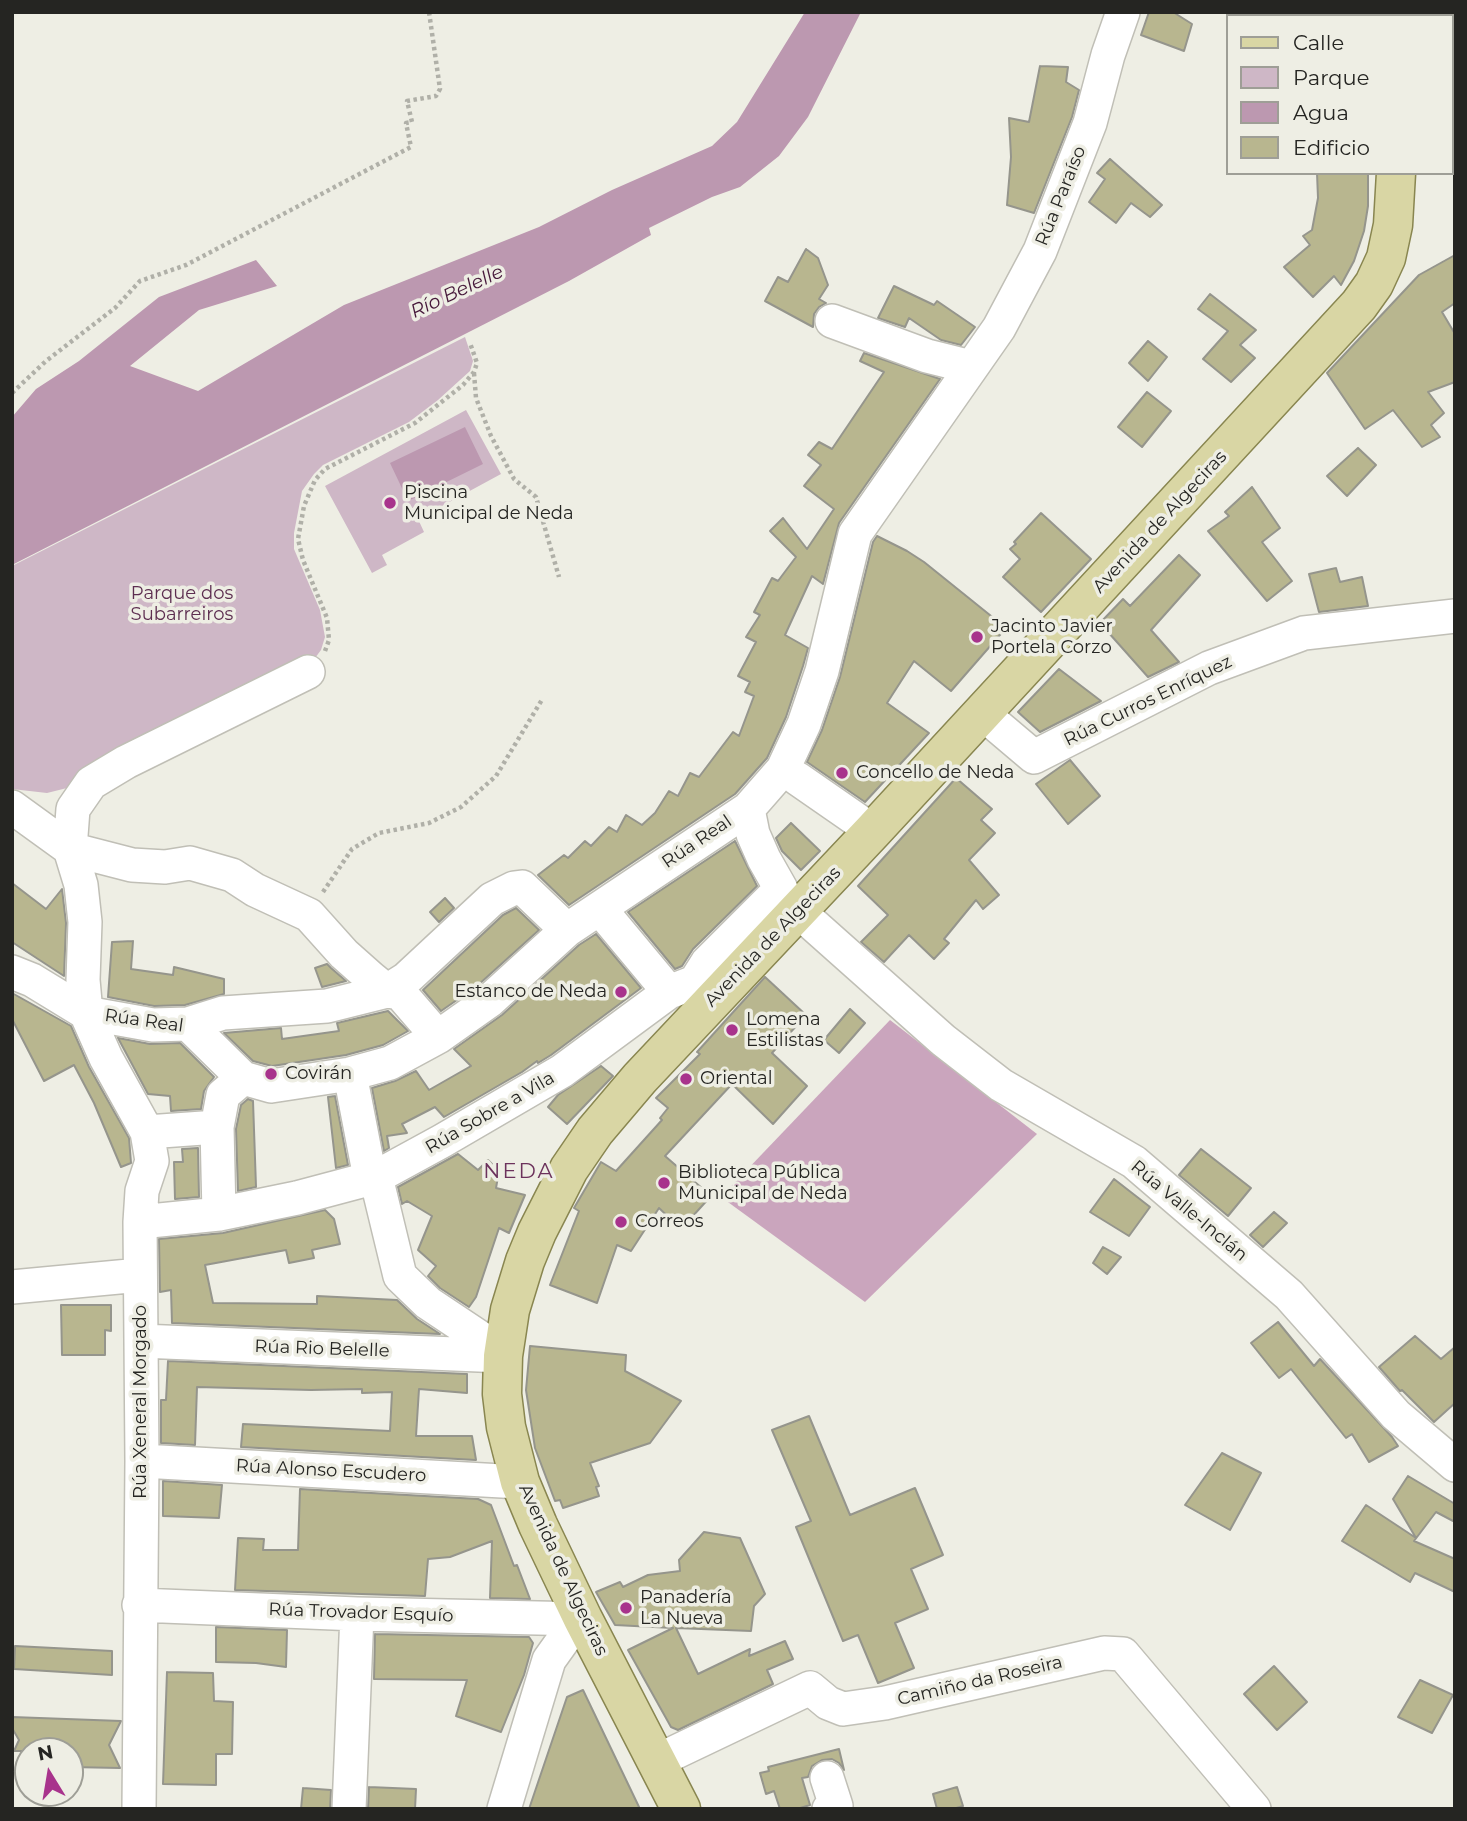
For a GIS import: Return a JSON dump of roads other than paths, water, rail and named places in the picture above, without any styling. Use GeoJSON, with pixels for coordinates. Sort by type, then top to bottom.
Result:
{"type":"FeatureCollection","features":[{"type":"Feature","properties":{"kind":"main road","name":"Avenida de Algeciras"},"geometry":{"type":"LineString","coordinates":[[681,1809],[583,1619],[520,1482],[506,1427],[502,1394],[503,1356],[510,1310],[525,1261],[569,1169],[595,1131],[700,996],[790,900],[873,831],[1359,305],[1374,284],[1386,258],[1393,225],[1396,175]]}},
{"type":"Feature","properties":{"kind":"street","name":"Rúa Paraíso"},"geometry":{"type":"LineString","coordinates":[[971,367],[999,328],[1040,251],[1090,123],[1108,55],[1123,12]]}},
{"type":"Feature","properties":{"kind":"street"},"geometry":{"type":"LineString","coordinates":[[832,321],[927,356],[971,367]]}},
{"type":"Feature","properties":{"kind":"street","name":"Rúa Real"},"geometry":{"type":"LineString","coordinates":[[86,1013],[153,1026],[188,1024],[243,1078],[271,1086],[350,1074],[390,1063],[438,1037],[489,1001],[567,930],[748,809],[783,769],[804,724],[822,671],[855,534],[971,367]]}},
{"type":"Feature","properties":{"kind":"street","name":"Rúa Curros Enríquez"},"geometry":{"type":"LineString","coordinates":[[982,713],[1034,757],[1209,668],[1304,633],[1455,616]]}},
{"type":"Feature","properties":{"kind":"street"},"geometry":{"type":"LineString","coordinates":[[70,849],[73,809],[92,783],[126,762],[308,672]]}},
{"type":"Feature","properties":{"kind":"street"},"geometry":{"type":"LineString","coordinates":[[797,779],[873,831]]}},
{"type":"Feature","properties":{"kind":"street"},"geometry":{"type":"LineString","coordinates":[[12,807],[70,849],[132,865],[165,867],[190,863],[213,868],[309,915],[344,954],[387,991],[400,993],[438,1037]]}},
{"type":"Feature","properties":{"kind":"street","name":"Rúa Valle-Inclán"},"geometry":{"type":"LineString","coordinates":[[748,809],[753,834],[764,859],[790,900],[943,1040],[1001,1085],[1134,1162],[1289,1296],[1396,1415],[1455,1465]]}},
{"type":"Feature","properties":{"kind":"street","name":"Rúa Xeneral Morgado"},"geometry":{"type":"LineString","coordinates":[[70,849],[81,885],[85,922],[83,980],[86,1013],[106,1058],[147,1132],[152,1161],[142,1191],[140,1222],[142,1461],[139,1809]]}},
{"type":"Feature","properties":{"kind":"street"},"geometry":{"type":"LineString","coordinates":[[188,1024],[223,1013],[327,1006],[387,991],[406,979],[492,899],[514,888],[522,887],[567,930]]}},
{"type":"Feature","properties":{"kind":"street"},"geometry":{"type":"LineString","coordinates":[[600,909],[700,996]]}},
{"type":"Feature","properties":{"kind":"street"},"geometry":{"type":"LineString","coordinates":[[12,972],[32,980],[86,1013]]}},
{"type":"Feature","properties":{"kind":"street","name":"Rúa Sobre a Vila"},"geometry":{"type":"LineString","coordinates":[[140,1222],[219,1214],[298,1199],[376,1177],[700,996]]}},
{"type":"Feature","properties":{"kind":"street"},"geometry":{"type":"LineString","coordinates":[[350,1074],[367,1162],[376,1177],[400,1276],[428,1303],[503,1356]]}},
{"type":"Feature","properties":{"kind":"street"},"geometry":{"type":"LineString","coordinates":[[219,1214],[217,1127],[223,1095],[243,1078]]}},
{"type":"Feature","properties":{"kind":"street"},"geometry":{"type":"LineString","coordinates":[[147,1132],[217,1127]]}},
{"type":"Feature","properties":{"kind":"street"},"geometry":{"type":"LineString","coordinates":[[12,1287],[140,1275]]}},
{"type":"Feature","properties":{"kind":"street","name":"Rúa Rio Belelle"},"geometry":{"type":"LineString","coordinates":[[141,1341],[503,1356]]}},
{"type":"Feature","properties":{"kind":"street","name":"Rúa Alonso Escudero"},"geometry":{"type":"LineString","coordinates":[[142,1461],[520,1482]]}},
{"type":"Feature","properties":{"kind":"street","name":"Rúa Trovador Esquío"},"geometry":{"type":"LineString","coordinates":[[139,1605],[356,1614],[583,1619]]}},
{"type":"Feature","properties":{"kind":"street"},"geometry":{"type":"LineString","coordinates":[[349,1809],[356,1614]]}},
{"type":"Feature","properties":{"kind":"street"},"geometry":{"type":"LineString","coordinates":[[504,1809],[549,1660],[583,1619]]}},
{"type":"Feature","properties":{"kind":"street","name":"Camiño da Roseira"},"geometry":{"type":"LineString","coordinates":[[657,1760],[810,1688],[828,1703],[843,1709],[885,1703],[1104,1653],[1123,1654],[1254,1809]]}},
{"type":"Feature","properties":{"kind":"water","name":"Río Belelle"},"geometry":{"type":"Polygon","coordinates":[[[805,12],[861,12],[808,117],[779,156],[740,187],[712,197],[649,228],[651,235],[569,281],[12,565],[12,417],[36,389],[79,361],[159,297],[256,260],[277,286],[199,310],[130,366],[198,391],[344,305],[539,227],[612,190],[712,146],[737,122],[805,12]]]}},
{"type":"Feature","properties":{"kind":"water"},"geometry":{"type":"Polygon","coordinates":[[[465,427],[483,464],[408,501],[390,463],[465,427]]]}},
{"type":"Feature","properties":{"kind":"place","name":"Piscina Municipal de Neda"},"geometry":{"type":"Point","coordinates":[390,503]}},
{"type":"Feature","properties":{"kind":"place","name":"Jacinto Javier Portela Corzo"},"geometry":{"type":"Point","coordinates":[977,637]}},
{"type":"Feature","properties":{"kind":"place","name":"Concello de Neda"},"geometry":{"type":"Point","coordinates":[842,773]}},
{"type":"Feature","properties":{"kind":"place","name":"Estanco de Neda"},"geometry":{"type":"Point","coordinates":[621,992]}},
{"type":"Feature","properties":{"kind":"place","name":"Lomena Estilistas"},"geometry":{"type":"Point","coordinates":[732,1030]}},
{"type":"Feature","properties":{"kind":"place","name":"Covirán"},"geometry":{"type":"Point","coordinates":[271,1074]}},
{"type":"Feature","properties":{"kind":"place","name":"Oriental"},"geometry":{"type":"Point","coordinates":[686,1079]}},
{"type":"Feature","properties":{"kind":"place","name":"Biblioteca Pública Municipal de Neda"},"geometry":{"type":"Point","coordinates":[664,1183]}},
{"type":"Feature","properties":{"kind":"place","name":"Correos"},"geometry":{"type":"Point","coordinates":[621,1222]}},
{"type":"Feature","properties":{"kind":"place","name":"Panadería La Nueva"},"geometry":{"type":"Point","coordinates":[626,1608]}},
{"type":"Feature","properties":{"kind":"district","name":"NEDA"},"geometry":{"type":"Point","coordinates":[519,1172]}},
{"type":"Feature","properties":{"kind":"park label","name":"Parque dos Subarreiros"},"geometry":{"type":"Point","coordinates":[182,604]}}]}
